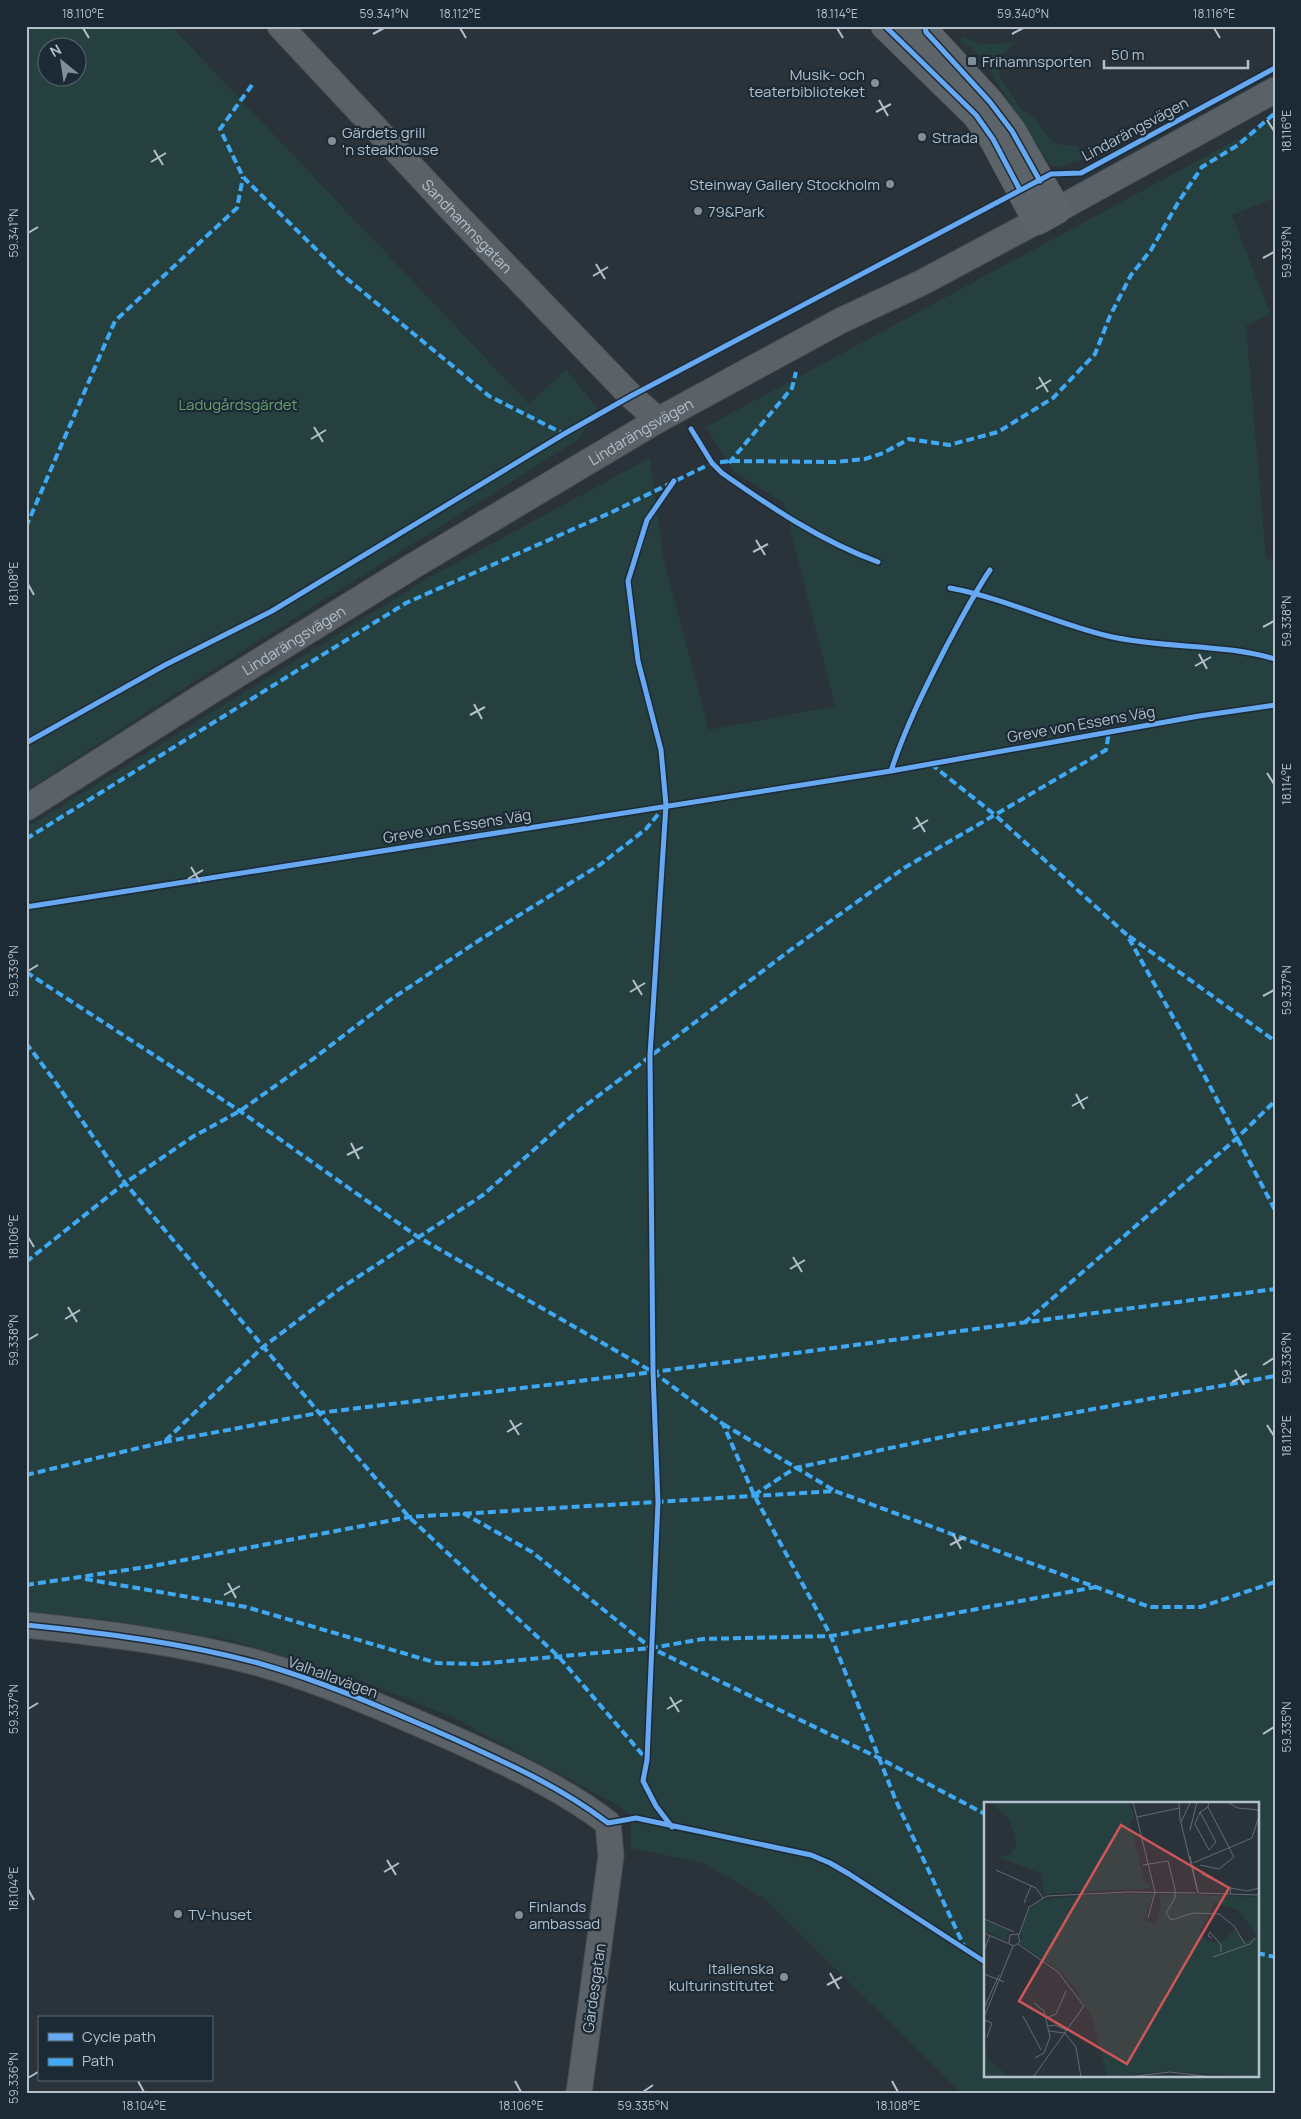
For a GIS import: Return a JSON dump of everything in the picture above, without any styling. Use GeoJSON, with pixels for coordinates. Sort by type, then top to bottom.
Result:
{"type":"FeatureCollection","features":[{"type":"Feature","properties":{"kind":"main road"},"geometry":{"type":"LineString","coordinates":[[885,26],[976,115],[1047,215]]}},
{"type":"Feature","properties":{"kind":"main road"},"geometry":{"type":"LineString","coordinates":[[924,28],[990,102],[1012,131],[1047,215]]}},
{"type":"Feature","properties":{"kind":"street","name":"Sandhamnsgatan"},"geometry":{"type":"LineString","coordinates":[[280,26],[450,208],[631,396],[658,420]]}},
{"type":"Feature","properties":{"kind":"street","name":"Lindarängsvägen"},"geometry":{"type":"LineString","coordinates":[[26,808],[405,571],[658,420],[840,321],[921,283],[1275,90]]}},
{"type":"Feature","properties":{"kind":"street","name":"Valhallavägen"},"geometry":{"type":"LineString","coordinates":[[26,1625],[202,1650],[258,1664],[353,1695],[480,1751],[582,1804],[608,1823]]}},
{"type":"Feature","properties":{"kind":"street","name":"Gärdesgatan"},"geometry":{"type":"LineString","coordinates":[[579,2093],[611,1856],[608,1823]]}},
{"type":"Feature","properties":{"kind":"green space","name":"Ladugårdsgärdet"},"geometry":{"type":"Polygon","coordinates":[[[26,26],[171,26],[529,404],[566,370],[598,409],[579,439],[184,688],[26,791],[26,26]]]}},
{"type":"Feature","properties":{"kind":"green space"},"geometry":{"type":"Polygon","coordinates":[[[964,36],[984,44],[1016,42],[1000,57],[999,72],[1001,78],[1021,109],[1038,121],[1041,128],[1054,143],[1067,146],[1077,145],[1084,159],[1058,167],[1050,165],[990,72],[993,68],[969,45],[967,49],[960,41],[964,36]]]}},
{"type":"Feature","properties":{"kind":"green space"},"geometry":{"type":"Polygon","coordinates":[[[1275,119],[1275,198],[1232,215],[1270,313],[1246,326],[1266,558],[1275,561],[1275,2093],[961,2093],[765,1899],[704,1863],[631,1848],[631,1815],[614,1803],[452,1717],[354,1678],[230,1640],[107,1620],[26,1611],[26,828],[430,577],[650,458],[663,557],[709,730],[835,706],[784,503],[734,472],[706,427],[1275,119]]]}},
{"type":"Feature","properties":{"kind":"tram line"},"geometry":{"type":"LineString","coordinates":[[1116,169],[1205,120]]}},
{"type":"Feature","properties":{"kind":"marked path"},"geometry":{"type":"LineString","coordinates":[[252,85],[220,129],[243,177],[340,273],[489,396],[564,434]]}},
{"type":"Feature","properties":{"kind":"marked path"},"geometry":{"type":"LineString","coordinates":[[26,839],[406,603],[612,512],[712,463],[731,461],[835,462],[865,459],[883,453],[909,439],[949,445],[998,432],[1053,398],[1095,354],[1110,316],[1131,275],[1151,250],[1179,201],[1202,167],[1238,145],[1275,113]]}},
{"type":"Feature","properties":{"kind":"marked path"},"geometry":{"type":"LineString","coordinates":[[26,527],[115,321],[237,208],[243,177]]}},
{"type":"Feature","properties":{"kind":"marked path"},"geometry":{"type":"LineString","coordinates":[[729,463],[792,388],[796,372]]}},
{"type":"Feature","properties":{"kind":"marked path"},"geometry":{"type":"LineString","coordinates":[[26,1475],[164,1442],[263,1347],[341,1288],[483,1195],[573,1115],[789,951],[904,868],[1106,750],[1109,732]]}},
{"type":"Feature","properties":{"kind":"marked path"},"geometry":{"type":"LineString","coordinates":[[931,764],[995,815],[1127,935],[1183,1035],[1275,1210]]}},
{"type":"Feature","properties":{"kind":"marked path"},"geometry":{"type":"LineString","coordinates":[[26,1262],[125,1183],[194,1136],[240,1111],[313,1059],[390,1000],[481,939],[601,864],[646,829],[664,807]]}},
{"type":"Feature","properties":{"kind":"marked path"},"geometry":{"type":"LineString","coordinates":[[1129,936],[1275,1041]]}},
{"type":"Feature","properties":{"kind":"marked path"},"geometry":{"type":"LineString","coordinates":[[26,972],[240,1111],[418,1237],[653,1372],[723,1424],[754,1495],[831,1636],[896,1801],[965,1948]]}},
{"type":"Feature","properties":{"kind":"marked path"},"geometry":{"type":"LineString","coordinates":[[26,1043],[125,1183],[409,1517],[559,1657],[647,1760]]}},
{"type":"Feature","properties":{"kind":"marked path"},"geometry":{"type":"LineString","coordinates":[[1024,1323],[1237,1138],[1275,1101]]}},
{"type":"Feature","properties":{"kind":"marked path"},"geometry":{"type":"LineString","coordinates":[[164,1442],[318,1413],[653,1372],[1275,1289]]}},
{"type":"Feature","properties":{"kind":"marked path"},"geometry":{"type":"LineString","coordinates":[[754,1495],[795,1468],[962,1433],[1275,1376]]}},
{"type":"Feature","properties":{"kind":"marked path"},"geometry":{"type":"LineString","coordinates":[[723,1424],[835,1491]]}},
{"type":"Feature","properties":{"kind":"marked path"},"geometry":{"type":"LineString","coordinates":[[26,1585],[153,1566],[409,1517],[835,1491],[1150,1607],[1201,1607],[1275,1582]]}},
{"type":"Feature","properties":{"kind":"marked path"},"geometry":{"type":"LineString","coordinates":[[463,1513],[532,1552],[651,1648],[879,1758],[984,1813]]}},
{"type":"Feature","properties":{"kind":"marked path"},"geometry":{"type":"LineString","coordinates":[[85,1579],[246,1607],[437,1663],[477,1664],[651,1648],[703,1639],[831,1636],[1096,1587]]}},
{"type":"Feature","properties":{"kind":"marked path"},"geometry":{"type":"LineString","coordinates":[[1258,1953],[1275,1957]]}},
{"type":"Feature","properties":{"kind":"cycle path"},"geometry":{"type":"LineString","coordinates":[[885,26],[976,115],[993,139],[1020,190]]}},
{"type":"Feature","properties":{"kind":"cycle path"},"geometry":{"type":"LineString","coordinates":[[925,26],[926,32],[990,102],[1012,131],[1040,181]]}},
{"type":"Feature","properties":{"kind":"cycle path"},"geometry":{"type":"LineString","coordinates":[[26,743],[165,665],[272,611],[564,434],[631,396],[1051,174],[1081,173],[1275,68]]}},
{"type":"Feature","properties":{"kind":"cycle path"},"geometry":{"type":"LineString","coordinates":[[691,429],[712,463],[722,473],[778,511],[817,534],[878,562]]}},
{"type":"Feature","properties":{"kind":"cycle path"},"geometry":{"type":"LineString","coordinates":[[672,1827],[656,1806],[643,1781],[647,1760],[658,1502],[653,1372],[650,1055],[666,805],[661,750],[638,661],[628,581],[647,520],[674,481]]}},
{"type":"Feature","properties":{"kind":"cycle path"},"geometry":{"type":"LineString","coordinates":[[891,771],[909,724],[946,647],[990,570]]}},
{"type":"Feature","properties":{"kind":"cycle path"},"geometry":{"type":"LineString","coordinates":[[950,588],[990,598],[1108,636],[1150,643],[1234,650],[1275,659]]}},
{"type":"Feature","properties":{"kind":"cycle path","name":"Greve von Essens Väg"},"geometry":{"type":"LineString","coordinates":[[26,907],[891,771],[1199,716],[1275,705]]}},
{"type":"Feature","properties":{"kind":"cycle path"},"geometry":{"type":"LineString","coordinates":[[26,1625],[143,1640],[201,1650],[258,1663],[356,1697],[472,1747],[552,1787],[608,1823],[636,1818],[811,1855],[849,1874],[984,1961]]}},
{"type":"Feature","properties":{"kind":"place","name":"Frihamnsporten"},"geometry":{"type":"Point","coordinates":[972,61]}},
{"type":"Feature","properties":{"kind":"place","name":"Musik- och teaterbiblioteket"},"geometry":{"type":"Point","coordinates":[875,83]}},
{"type":"Feature","properties":{"kind":"place","name":"Strada"},"geometry":{"type":"Point","coordinates":[922,137]}},
{"type":"Feature","properties":{"kind":"place","name":"Gärdets grill 'n steakhouse"},"geometry":{"type":"Point","coordinates":[332,141]}},
{"type":"Feature","properties":{"kind":"place","name":"Steinway Gallery Stockholm"},"geometry":{"type":"Point","coordinates":[890,184]}},
{"type":"Feature","properties":{"kind":"place","name":"79&Park"},"geometry":{"type":"Point","coordinates":[698,211]}},
{"type":"Feature","properties":{"kind":"place","name":"TV-huset"},"geometry":{"type":"Point","coordinates":[178,1914]}},
{"type":"Feature","properties":{"kind":"place","name":"Finlands ambassad"},"geometry":{"type":"Point","coordinates":[519,1915]}},
{"type":"Feature","properties":{"kind":"place","name":"Italienska kulturinstitutet"},"geometry":{"type":"Point","coordinates":[784,1977]}}]}
